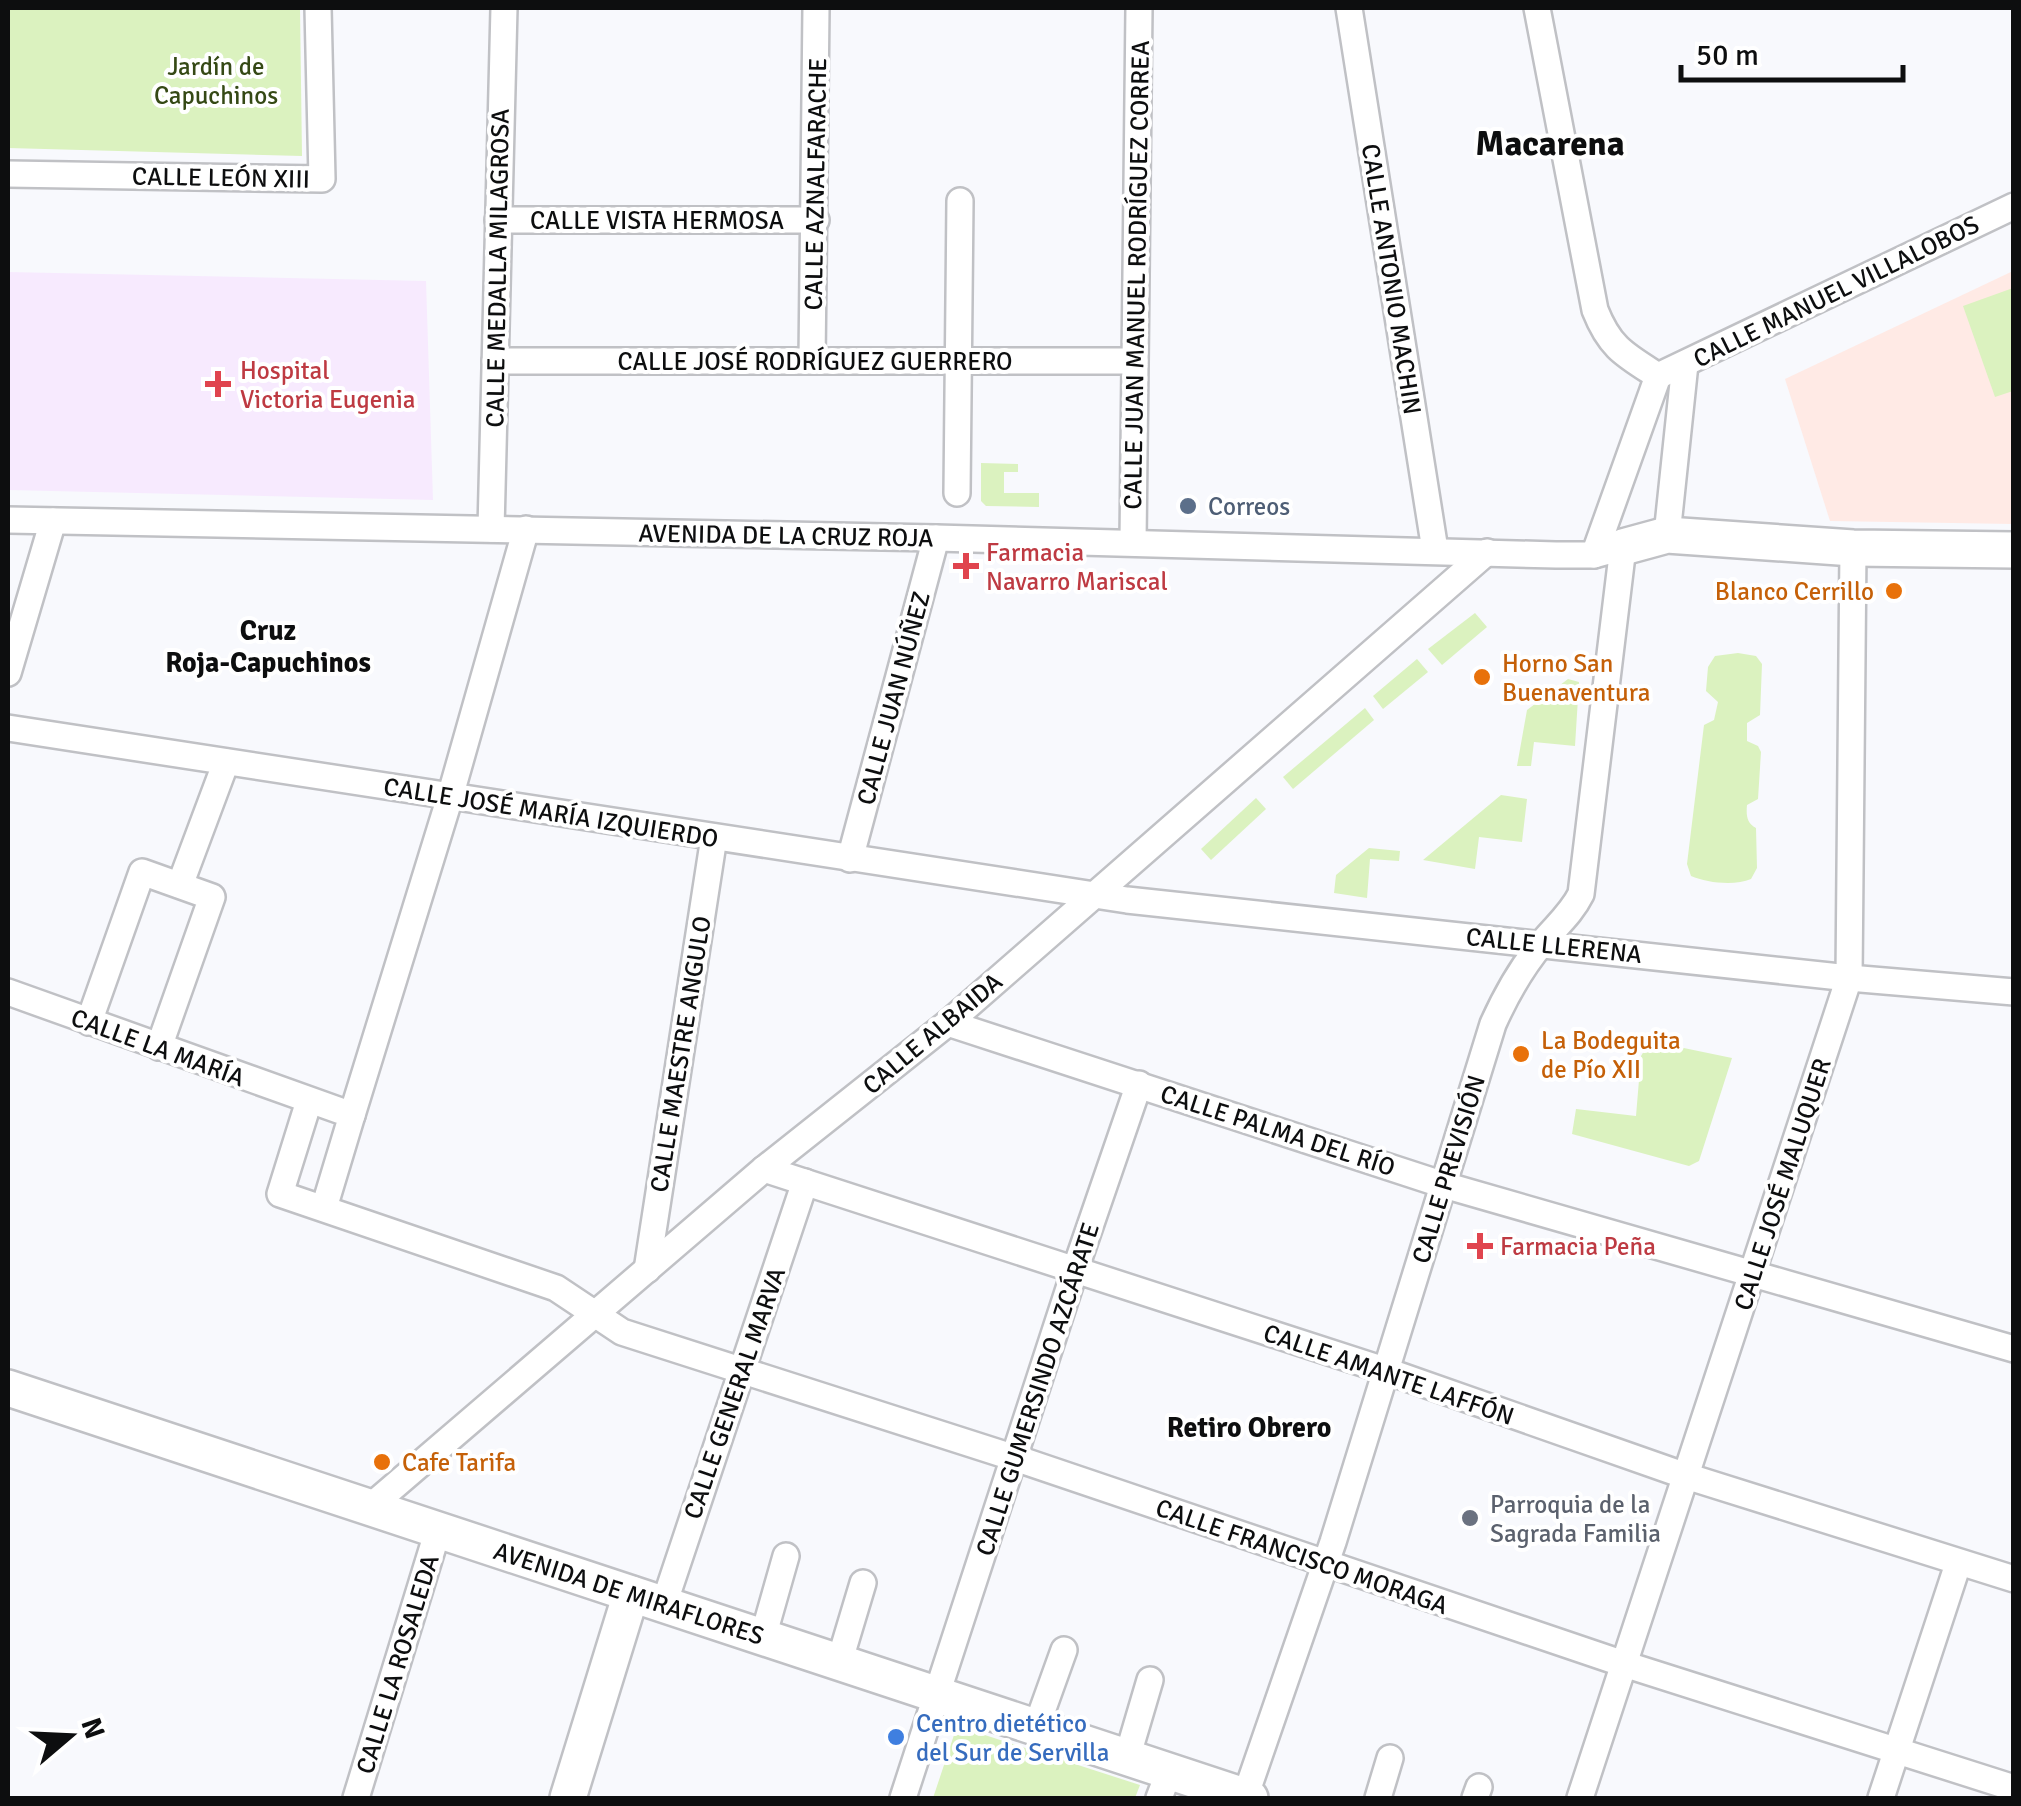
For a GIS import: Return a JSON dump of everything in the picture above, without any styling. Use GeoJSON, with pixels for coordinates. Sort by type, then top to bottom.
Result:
{"type":"FeatureCollection","features":[{"type":"Feature","properties":{"kind":"street","name":"CALLE LEÓN XIII"},"geometry":{"type":"LineString","coordinates":[[8,174],[322,179],[318,8]]}},
{"type":"Feature","properties":{"kind":"street","name":"CALLE MEDALLA MILAGROSA"},"geometry":{"type":"LineString","coordinates":[[491,529],[504,8]]}},
{"type":"Feature","properties":{"kind":"street","name":"CALLE AZNALFARACHE"},"geometry":{"type":"LineString","coordinates":[[812,360],[816,8]]}},
{"type":"Feature","properties":{"kind":"street","name":"CALLE JUAN MANUEL RODRÍGUEZ CORREA"},"geometry":{"type":"LineString","coordinates":[[1133,542],[1139,8]]}},
{"type":"Feature","properties":{"kind":"street","name":"CALLE ANTONIO MACHIN"},"geometry":{"type":"LineString","coordinates":[[1349,8],[1435,550]]}},
{"type":"Feature","properties":{"kind":"street"},"geometry":{"type":"LineString","coordinates":[[1537,8],[1595,310],[1605,335],[1619,352],[1658,376]]}},
{"type":"Feature","properties":{"kind":"street"},"geometry":{"type":"LineString","coordinates":[[957,493],[960,200]]}},
{"type":"Feature","properties":{"kind":"street","name":"CALLE MANUEL VILLALOBOS"},"geometry":{"type":"LineString","coordinates":[[1658,376],[2014,206]]}},
{"type":"Feature","properties":{"kind":"street","name":"CALLE VISTA HERMOSA"},"geometry":{"type":"LineString","coordinates":[[498,220],[816,220]]}},
{"type":"Feature","properties":{"kind":"street","name":"CALLE JOSÉ RODRÍGUEZ GUERRERO"},"geometry":{"type":"LineString","coordinates":[[495,361],[1135,361]]}},
{"type":"Feature","properties":{"kind":"street"},"geometry":{"type":"LineString","coordinates":[[1667,536],[1684,364]]}},
{"type":"Feature","properties":{"kind":"street","name":"CALLE PREVISIÓN"},"geometry":{"type":"LineString","coordinates":[[1248,1798],[1493,1024],[1509,988],[1541,944],[1572,912],[1581,894],[1608,551],[1658,376]]}},
{"type":"Feature","properties":{"kind":"street","name":"AVENIDA DE LA CRUZ ROJA"},"geometry":{"type":"LineString","coordinates":[[8,520],[1487,552],[1608,551]]}},
{"type":"Feature","properties":{"kind":"street"},"geometry":{"type":"LineString","coordinates":[[8,673],[53,521]]}},
{"type":"Feature","properties":{"kind":"street"},"geometry":{"type":"LineString","coordinates":[[324,1208],[450,796],[526,529]]}},
{"type":"Feature","properties":{"kind":"street"},"geometry":{"type":"LineString","coordinates":[[1608,551],[1667,536],[1853,548],[2014,550]]}},
{"type":"Feature","properties":{"kind":"street","name":"CALLE JUAN NÚÑEZ"},"geometry":{"type":"LineString","coordinates":[[850,858],[936,538]]}},
{"type":"Feature","properties":{"kind":"street","name":"CALLE JOSÉ MALUQUER"},"geometry":{"type":"LineString","coordinates":[[1580,1798],[1850,978],[1853,548]]}},
{"type":"Feature","properties":{"kind":"street","name":"CALLE ALBAIDA"},"geometry":{"type":"LineString","coordinates":[[370,1507],[764,1169],[948,1023],[1487,552]]}},
{"type":"Feature","properties":{"kind":"street","name":"CALLE JOSÉ MARÍA IZQUIERDO"},"geometry":{"type":"LineString","coordinates":[[8,728],[1095,893]]}},
{"type":"Feature","properties":{"kind":"street"},"geometry":{"type":"LineString","coordinates":[[180,886],[226,762]]}},
{"type":"Feature","properties":{"kind":"street","name":"CALLE MAESTRE ANGULO"},"geometry":{"type":"LineString","coordinates":[[646,1270],[714,838]]}},
{"type":"Feature","properties":{"kind":"street"},"geometry":{"type":"LineString","coordinates":[[89,1022],[142,872],[212,897],[160,1048]]}},
{"type":"Feature","properties":{"kind":"street","name":"CALLE LLERENA"},"geometry":{"type":"LineString","coordinates":[[1095,893],[1138,901],[1850,978],[2014,992]]}},
{"type":"Feature","properties":{"kind":"street","name":"CALLE LA MARÍA"},"geometry":{"type":"LineString","coordinates":[[8,992],[352,1114]]}},
{"type":"Feature","properties":{"kind":"street","name":"CALLE PALMA DEL RÍO"},"geometry":{"type":"LineString","coordinates":[[948,1023],[1444,1186],[2014,1350]]}},
{"type":"Feature","properties":{"kind":"street","name":"CALLE GUMERSINDO AZCÁRATE"},"geometry":{"type":"LineString","coordinates":[[904,1798],[1139,1084]]}},
{"type":"Feature","properties":{"kind":"street","name":"CALLE FRANCISCO MORAGA"},"geometry":{"type":"LineString","coordinates":[[308,1101],[280,1194],[556,1288],[622,1332],[1015,1458],[1624,1664],[2014,1788]]}},
{"type":"Feature","properties":{"kind":"street","name":"CALLE AMANTE LAFFÓN"},"geometry":{"type":"LineString","coordinates":[[764,1169],[1384,1370],[1686,1476],[2014,1579]]}},
{"type":"Feature","properties":{"kind":"street","name":"CALLE GENERAL MARVA"},"geometry":{"type":"LineString","coordinates":[[647,1599],[741,1372],[805,1182]]}},
{"type":"Feature","properties":{"kind":"street","name":"AVENIDA DE MIRAFLORES"},"geometry":{"type":"LineString","coordinates":[[8,1388],[1127,1758],[1164,1785],[1248,1798]]}},
{"type":"Feature","properties":{"kind":"street","name":"CALLE LA ROSALEDA"},"geometry":{"type":"LineString","coordinates":[[356,1798],[438,1530]]}},
{"type":"Feature","properties":{"kind":"street"},"geometry":{"type":"LineString","coordinates":[[762,1637],[786,1556]]}},
{"type":"Feature","properties":{"kind":"street"},"geometry":{"type":"LineString","coordinates":[[1881,1798],[1958,1564]]}},
{"type":"Feature","properties":{"kind":"street"},"geometry":{"type":"LineString","coordinates":[[839,1662],[864,1582]]}},
{"type":"Feature","properties":{"kind":"street"},"geometry":{"type":"LineString","coordinates":[[568,1798],[647,1599]]}},
{"type":"Feature","properties":{"kind":"street"},"geometry":{"type":"LineString","coordinates":[[1036,1728],[1064,1650]]}},
{"type":"Feature","properties":{"kind":"street"},"geometry":{"type":"LineString","coordinates":[[1127,1758],[1150,1680]]}},
{"type":"Feature","properties":{"kind":"street"},"geometry":{"type":"LineString","coordinates":[[1378,1798],[1390,1758]]}},
{"type":"Feature","properties":{"kind":"shaded area"},"geometry":{"type":"Polygon","coordinates":[[[2013,271],[2013,524],[1830,521],[1785,379],[2013,271]]]}},
{"type":"Feature","properties":{"kind":"shaded area","name":"Hospital Victoria Eugenia"},"geometry":{"type":"Polygon","coordinates":[[[8,272],[426,281],[433,500],[8,490],[8,272]]]}},
{"type":"Feature","properties":{"kind":"green space","name":"Jardín de Capuchinos"},"geometry":{"type":"Polygon","coordinates":[[[8,8],[300,8],[302,156],[8,148],[8,8]]]}},
{"type":"Feature","properties":{"kind":"green space"},"geometry":{"type":"Polygon","coordinates":[[[2013,288],[2013,391],[1995,397],[1963,306],[2013,288]]]}},
{"type":"Feature","properties":{"kind":"green space"},"geometry":{"type":"Polygon","coordinates":[[[981,463],[1018,464],[1018,472],[1004,472],[1004,493],[1039,493],[1039,507],[986,506],[981,501],[981,463]]]}},
{"type":"Feature","properties":{"kind":"green space"},"geometry":{"type":"Polygon","coordinates":[[[1475,613],[1487,627],[1442,665],[1428,649],[1475,613]]]}},
{"type":"Feature","properties":{"kind":"green space"},"geometry":{"type":"Polygon","coordinates":[[[1715,656],[1756,656],[1762,664],[1760,715],[1747,723],[1747,741],[1761,752],[1758,799],[1747,805],[1747,816],[1756,828],[1757,868],[1751,879],[1721,883],[1691,876],[1687,864],[1704,725],[1714,720],[1718,702],[1706,691],[1708,667],[1715,656]]]}},
{"type":"Feature","properties":{"kind":"green space"},"geometry":{"type":"Polygon","coordinates":[[[1417,659],[1428,672],[1383,709],[1373,696],[1417,659]]]}},
{"type":"Feature","properties":{"kind":"green space"},"geometry":{"type":"Polygon","coordinates":[[[1568,679],[1579,682],[1575,746],[1534,742],[1531,766],[1517,766],[1527,710],[1568,679]]]}},
{"type":"Feature","properties":{"kind":"green space"},"geometry":{"type":"Polygon","coordinates":[[[1365,708],[1374,720],[1293,789],[1283,777],[1365,708]]]}},
{"type":"Feature","properties":{"kind":"green space"},"geometry":{"type":"Polygon","coordinates":[[[1501,795],[1527,799],[1522,842],[1479,837],[1475,869],[1423,860],[1501,795]]]}},
{"type":"Feature","properties":{"kind":"green space"},"geometry":{"type":"Polygon","coordinates":[[[1256,798],[1266,809],[1211,860],[1201,849],[1256,798]]]}},
{"type":"Feature","properties":{"kind":"green space"},"geometry":{"type":"Polygon","coordinates":[[[1369,848],[1400,851],[1399,861],[1370,859],[1367,898],[1334,893],[1336,875],[1369,848]]]}},
{"type":"Feature","properties":{"kind":"green space"},"geometry":{"type":"Polygon","coordinates":[[[1650,1041],[1732,1058],[1699,1161],[1689,1166],[1572,1134],[1576,1109],[1636,1116],[1641,1056],[1650,1041]]]}},
{"type":"Feature","properties":{"kind":"green space"},"geometry":{"type":"Polygon","coordinates":[[[957,1726],[1140,1785],[1135,1798],[933,1798],[957,1726]]]}},
{"type":"Feature","properties":{"kind":"place","name":"Hospital Victoria Eugenia"},"geometry":{"type":"Point","coordinates":[218,384]}},
{"type":"Feature","properties":{"kind":"place","name":"Correos"},"geometry":{"type":"Point","coordinates":[1188,506]}},
{"type":"Feature","properties":{"kind":"place","name":"Farmacia Navarro Mariscal"},"geometry":{"type":"Point","coordinates":[966,566]}},
{"type":"Feature","properties":{"kind":"place","name":"Blanco Cerrillo"},"geometry":{"type":"Point","coordinates":[1894,591]}},
{"type":"Feature","properties":{"kind":"place","name":"Horno San Buenaventura"},"geometry":{"type":"Point","coordinates":[1482,677]}},
{"type":"Feature","properties":{"kind":"place","name":"La Bodeguita de Pío XII"},"geometry":{"type":"Point","coordinates":[1521,1054]}},
{"type":"Feature","properties":{"kind":"place","name":"Farmacia Peña"},"geometry":{"type":"Point","coordinates":[1480,1246]}},
{"type":"Feature","properties":{"kind":"place","name":"Cafe Tarifa"},"geometry":{"type":"Point","coordinates":[382,1462]}},
{"type":"Feature","properties":{"kind":"place","name":"Parroquia de la Sagrada Familia"},"geometry":{"type":"Point","coordinates":[1470,1518]}},
{"type":"Feature","properties":{"kind":"place","name":"Centro dietético del Sur de Servilla"},"geometry":{"type":"Point","coordinates":[896,1737]}},
{"type":"Feature","properties":{"kind":"district","name":"Macarena"},"geometry":{"type":"Point","coordinates":[1550,143]}},
{"type":"Feature","properties":{"kind":"district","name":"Cruz Roja-Capuchinos"},"geometry":{"type":"Point","coordinates":[268,646]}},
{"type":"Feature","properties":{"kind":"district","name":"Retiro Obrero"},"geometry":{"type":"Point","coordinates":[1249,1427]}}]}
